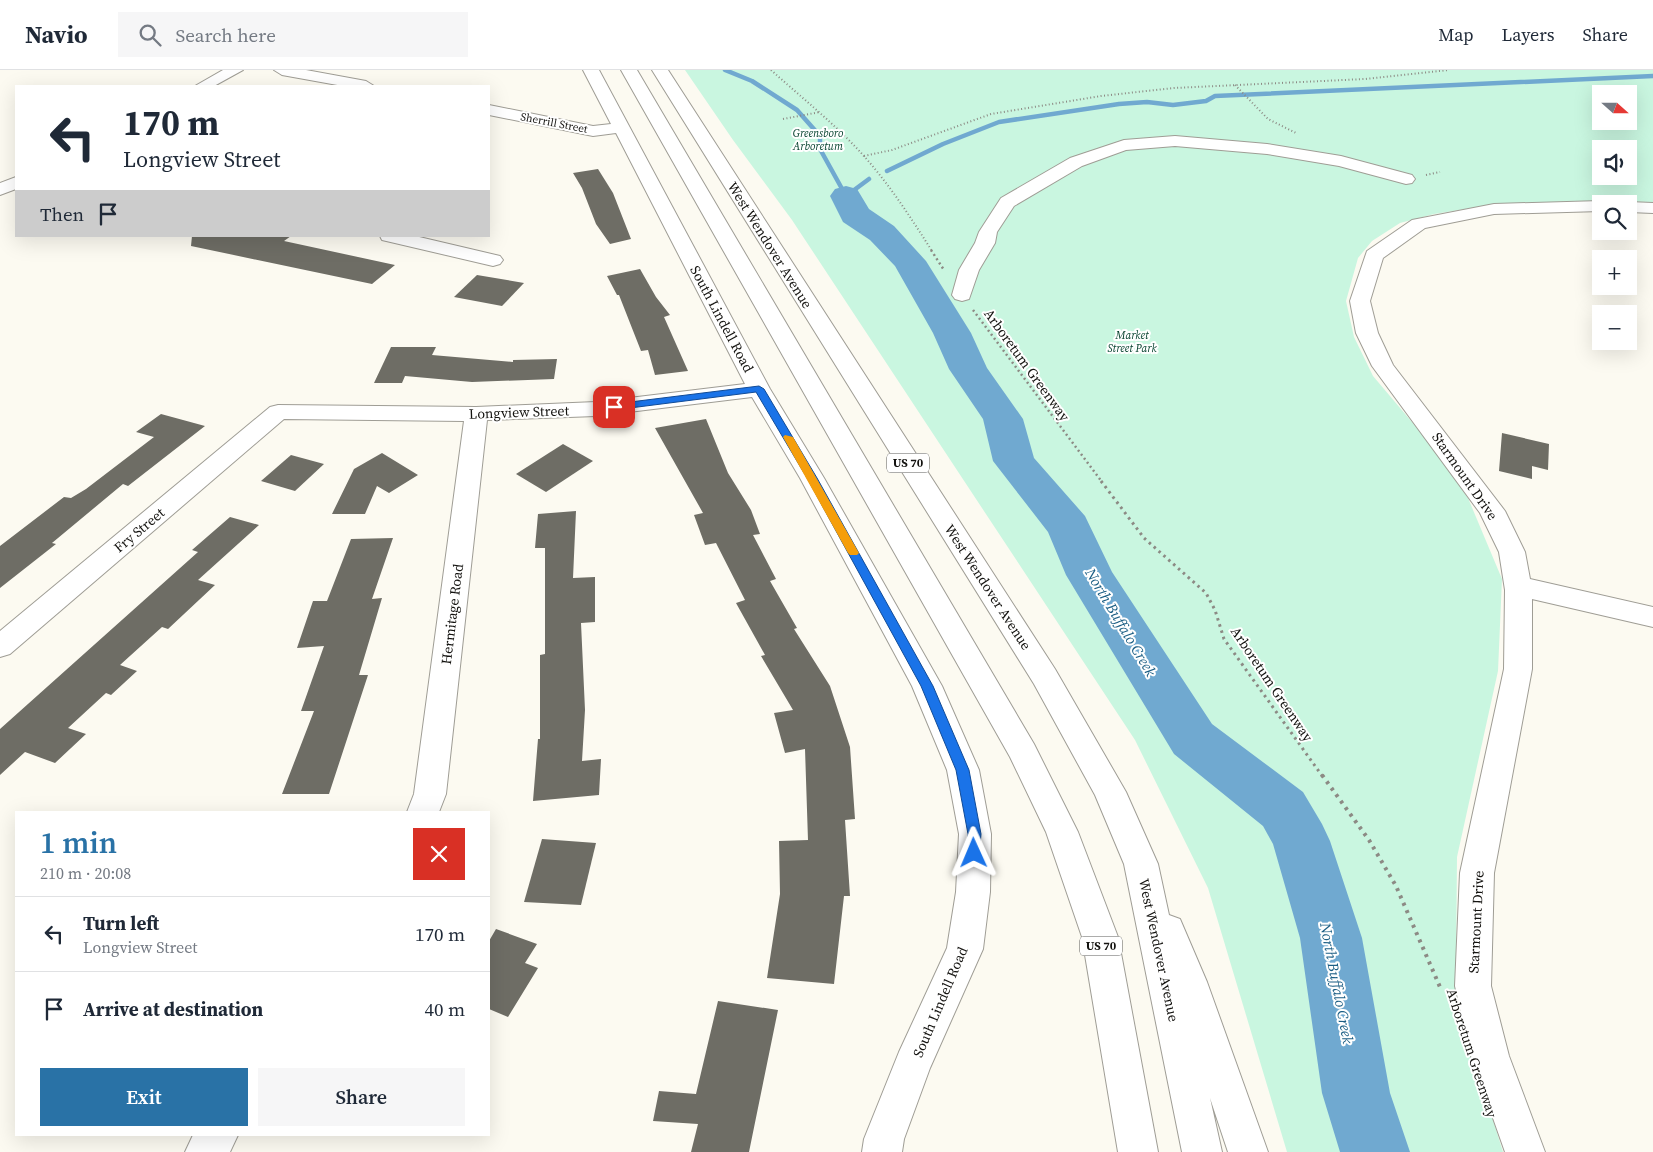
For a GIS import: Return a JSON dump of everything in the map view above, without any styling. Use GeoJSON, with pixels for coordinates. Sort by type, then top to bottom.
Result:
{"type":"FeatureCollection","features":[{"type":"Feature","properties":{"kind":"main road"},"geometry":{"type":"LineString","coordinates":[[205,85],[235,70]]}},
{"type":"Feature","properties":{"kind":"main road"},"geometry":{"type":"LineString","coordinates":[[282,70],[361,85]]}},
{"type":"Feature","properties":{"kind":"main road","name":"South Lindell Road"},"geometry":{"type":"LineString","coordinates":[[591,70],[759,389],[812,478],[927,686],[963,770],[975,834],[972,892],[964,948],[912,1065],[884,1140],[882,1152]]}},
{"type":"Feature","properties":{"kind":"main road","name":"US 70"},"geometry":{"type":"LineString","coordinates":[[630,70],[1023,753],[1062,832],[1100,937],[1138,1152]]}},
{"type":"Feature","properties":{"kind":"main road","name":"West Wendover Avenue"},"geometry":{"type":"LineString","coordinates":[[660,70],[1045,677],[1110,792],[1141,864],[1202,1152]]}},
{"type":"Feature","properties":{"kind":"main road","name":"Sherrill Street"},"geometry":{"type":"LineString","coordinates":[[490,110],[592,131],[620,128]]}},
{"type":"Feature","properties":{"kind":"main road"},"geometry":{"type":"LineString","coordinates":[[962,295],[969,270],[986,243],[988,232],[1007,202],[1076,162],[1124,145],[1175,142],[1267,149],[1341,161],[1406,179]]}},
{"type":"Feature","properties":{"kind":"main road"},"geometry":{"type":"LineString","coordinates":[[0,190],[15,182]]}},
{"type":"Feature","properties":{"kind":"main road","name":"Starmount Drive"},"geometry":{"type":"LineString","coordinates":[[1525,1152],[1490,1056],[1473,986],[1477,873],[1518,669],[1518,594],[1512,552],[1492,511],[1383,366],[1367,334],[1360,301],[1374,255],[1419,224],[1494,209],[1592,206]]}},
{"type":"Feature","properties":{"kind":"main road"},"geometry":{"type":"LineString","coordinates":[[1637,207],[1653,208]]}},
{"type":"Feature","properties":{"kind":"main road"},"geometry":{"type":"LineString","coordinates":[[393,237],[493,260]]}},
{"type":"Feature","properties":{"kind":"main road","name":"Longview Street"},"geometry":{"type":"LineString","coordinates":[[278,412],[476,414],[596,409],[759,389]]}},
{"type":"Feature","properties":{"kind":"main road","name":"Fry Street"},"geometry":{"type":"LineString","coordinates":[[0,647],[278,412]]}},
{"type":"Feature","properties":{"kind":"main road","name":"Hermitage Road"},"geometry":{"type":"LineString","coordinates":[[423,811],[430,794],[476,414]]}},
{"type":"Feature","properties":{"kind":"main road"},"geometry":{"type":"LineString","coordinates":[[1518,594],[1653,617]]}},
{"type":"Feature","properties":{"kind":"main road"},"geometry":{"type":"LineString","coordinates":[[1518,594],[1653,630]]}},
{"type":"Feature","properties":{"kind":"main road"},"geometry":{"type":"LineString","coordinates":[[1141,864],[1189,982],[1248,1152]]}},
{"type":"Feature","properties":{"kind":"main road"},"geometry":{"type":"LineString","coordinates":[[205,1152],[217,1136]]}},
{"type":"Feature","properties":{"kind":"path","name":"Arboretum Greenway"},"geometry":{"type":"LineString","coordinates":[[770,70],[820,112],[864,156],[905,211],[962,295],[1144,538],[1206,593],[1215,610],[1224,639],[1369,840],[1396,886],[1443,996]]}},
{"type":"Feature","properties":{"kind":"path"},"geometry":{"type":"LineString","coordinates":[[864,156],[892,150],[991,114],[1101,96],[1234,84],[1365,79],[1449,70]]}},
{"type":"Feature","properties":{"kind":"path"},"geometry":{"type":"LineString","coordinates":[[1234,84],[1254,104]]}},
{"type":"Feature","properties":{"kind":"path"},"geometry":{"type":"LineString","coordinates":[[783,118],[820,112]]}},
{"type":"Feature","properties":{"kind":"green space","name":"Market Street Park"},"geometry":{"type":"Polygon","coordinates":[[[685,70],[1653,70],[1653,202],[1637,202],[1637,195],[1592,195],[1592,201],[1491,205],[1434,214],[1400,223],[1372,241],[1358,258],[1346,301],[1354,337],[1373,376],[1428,441],[1468,498],[1502,579],[1498,671],[1457,857],[1456,968],[1468,1039],[1503,1152],[1287,1152],[1208,888],[1135,740],[792,220],[733,140],[685,70]]]}},
{"type":"Feature","properties":{"kind":"building"},"geometry":{"type":"Polygon","coordinates":[[[598,169],[613,193],[631,239],[610,244],[596,224],[582,188],[573,173],[598,169]]]}},
{"type":"Feature","properties":{"kind":"building"},"geometry":{"type":"Polygon","coordinates":[[[192,237],[290,237],[284,241],[395,265],[372,284],[191,246],[192,237]]]}},
{"type":"Feature","properties":{"kind":"building"},"geometry":{"type":"Polygon","coordinates":[[[640,269],[656,297],[670,315],[664,317],[688,371],[655,375],[648,350],[641,351],[619,295],[617,295],[607,276],[640,269]]]}},
{"type":"Feature","properties":{"kind":"building"},"geometry":{"type":"Polygon","coordinates":[[[477,275],[524,283],[502,306],[454,297],[477,275]]]}},
{"type":"Feature","properties":{"kind":"building"},"geometry":{"type":"Polygon","coordinates":[[[391,347],[436,347],[432,355],[513,362],[513,360],[557,359],[554,379],[472,382],[405,376],[402,383],[374,383],[391,347]]]}},
{"type":"Feature","properties":{"kind":"building"},"geometry":{"type":"Polygon","coordinates":[[[161,414],[205,426],[128,486],[123,484],[52,543],[56,544],[0,588],[0,546],[64,497],[71,498],[86,489],[154,437],[136,432],[161,414]]]}},
{"type":"Feature","properties":{"kind":"building"},"geometry":{"type":"Polygon","coordinates":[[[706,419],[728,473],[751,510],[760,534],[753,535],[776,579],[770,581],[797,628],[794,629],[830,686],[850,747],[855,819],[845,820],[850,896],[844,896],[834,984],[767,978],[780,894],[779,841],[808,840],[805,749],[785,753],[774,713],[793,710],[761,656],[765,655],[736,603],[745,600],[716,543],[705,545],[694,515],[703,513],[655,428],[706,419]]]}},
{"type":"Feature","properties":{"kind":"building"},"geometry":{"type":"Polygon","coordinates":[[[1502,433],[1549,444],[1548,470],[1532,466],[1532,479],[1499,471],[1502,433]]]}},
{"type":"Feature","properties":{"kind":"building"},"geometry":{"type":"Polygon","coordinates":[[[563,444],[593,461],[546,492],[516,474],[563,444]]]}},
{"type":"Feature","properties":{"kind":"building"},"geometry":{"type":"Polygon","coordinates":[[[382,453],[418,475],[389,493],[377,486],[365,514],[332,514],[354,469],[382,453]]]}},
{"type":"Feature","properties":{"kind":"building"},"geometry":{"type":"Polygon","coordinates":[[[291,455],[324,464],[295,491],[261,481],[291,455]]]}},
{"type":"Feature","properties":{"kind":"building"},"geometry":{"type":"Polygon","coordinates":[[[576,511],[573,578],[595,577],[595,622],[581,623],[585,710],[582,761],[601,759],[599,795],[533,801],[538,739],[540,739],[540,655],[545,654],[545,548],[535,548],[538,514],[576,511]]]}},
{"type":"Feature","properties":{"kind":"building"},"geometry":{"type":"Polygon","coordinates":[[[230,517],[259,525],[198,580],[215,585],[168,629],[162,627],[120,665],[137,671],[111,695],[106,693],[68,728],[86,734],[55,763],[25,752],[0,775],[0,729],[198,552],[192,550],[230,517]]]}},
{"type":"Feature","properties":{"kind":"building"},"geometry":{"type":"Polygon","coordinates":[[[393,538],[372,599],[382,598],[359,675],[368,675],[329,794],[282,794],[314,711],[301,711],[324,646],[297,648],[313,601],[327,601],[351,539],[393,538]]]}},
{"type":"Feature","properties":{"kind":"building"},"geometry":{"type":"Polygon","coordinates":[[[542,839],[596,843],[581,905],[524,902],[542,839]]]}},
{"type":"Feature","properties":{"kind":"building"},"geometry":{"type":"Polygon","coordinates":[[[496,929],[537,944],[525,963],[538,968],[508,1017],[490,1009],[490,939],[496,929]]]}},
{"type":"Feature","properties":{"kind":"building"},"geometry":{"type":"Polygon","coordinates":[[[718,1001],[778,1010],[749,1152],[691,1152],[698,1124],[653,1121],[659,1091],[696,1094],[718,1001]]]}},
{"type":"Feature","properties":{"kind":"waterway","name":"North Buffalo Creek"},"geometry":{"type":"LineString","coordinates":[[725,70],[752,81],[797,110],[820,136],[820,149],[846,196],[869,179]]}},
{"type":"Feature","properties":{"kind":"waterway"},"geometry":{"type":"LineString","coordinates":[[887,171],[943,144],[999,122],[1119,104],[1147,102],[1173,105],[1206,101],[1215,96],[1653,76]]}},
{"type":"Feature","properties":{"kind":"waterway","name":"North Buffalo Creek"},"geometry":{"type":"LineString","coordinates":[[846,196],[855,215],[882,233],[909,261],[952,333],[968,369],[1003,419],[1014,461],[1069,527],[1090,575],[1193,739],[1283,809],[1301,841],[1331,938],[1356,1093],[1375,1152]]}},
{"type":"Feature","properties":{"kind":"slow traffic"},"geometry":{"type":"LineString","coordinates":[[788,437],[854,553]]}},
{"type":"Feature","properties":{"kind":"route"},"geometry":{"type":"LineString","coordinates":[[614,407],[759,389],[812,478],[927,686],[963,770],[975,834],[974,853]]}},
{"type":"Feature","properties":{"kind":"park label","name":"Greensboro Arboretum"},"geometry":{"type":"Point","coordinates":[818,139]}}]}
